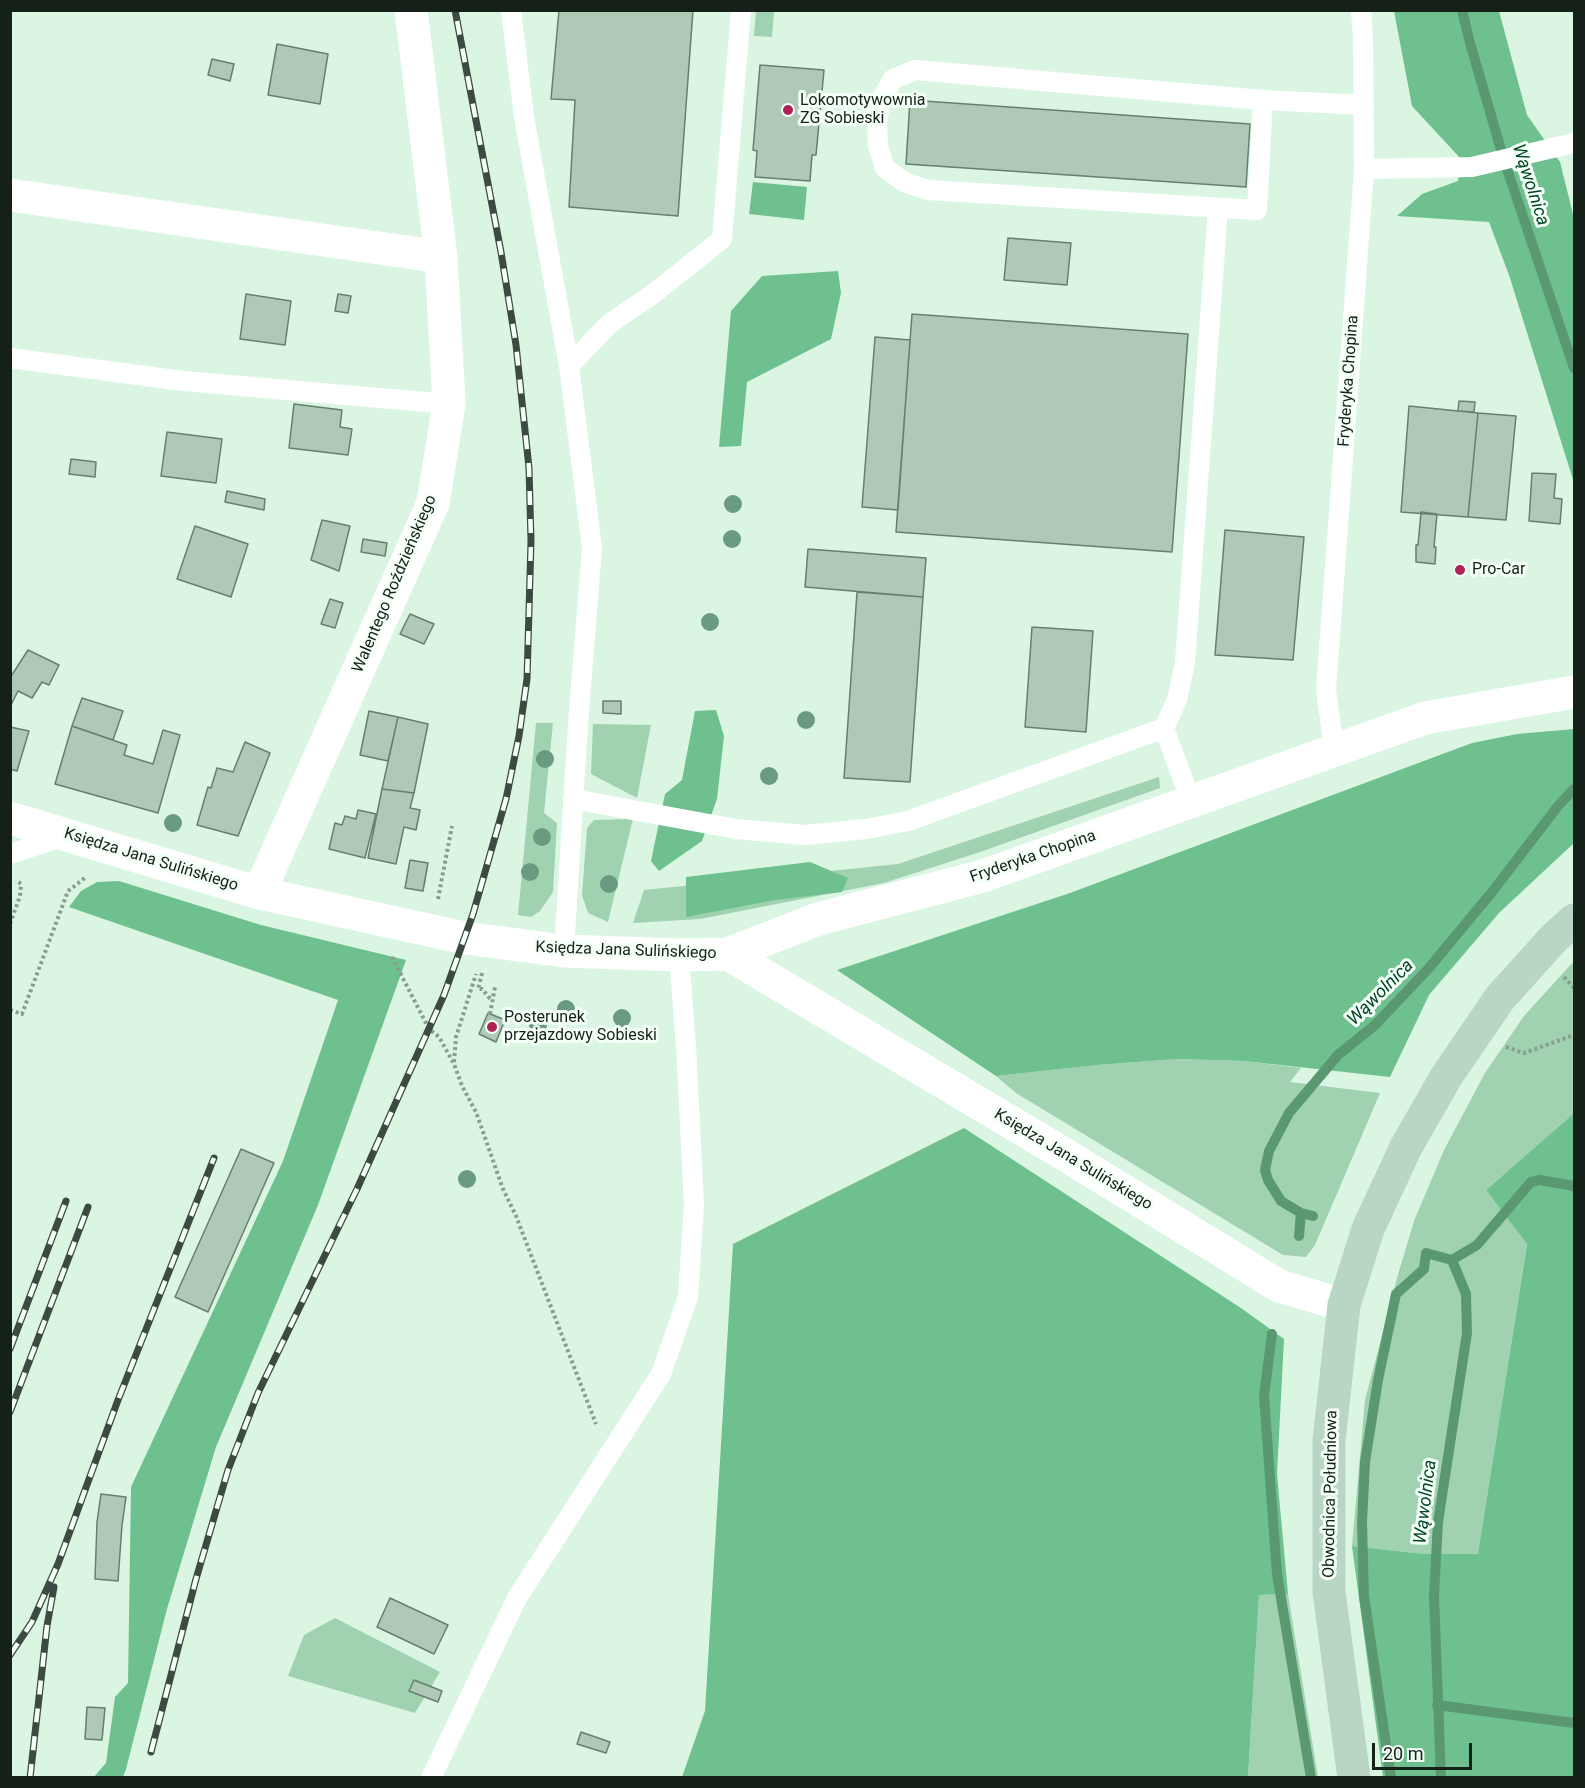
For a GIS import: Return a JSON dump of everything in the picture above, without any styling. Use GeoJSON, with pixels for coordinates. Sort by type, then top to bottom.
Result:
{"type":"FeatureCollection","features":[{"type":"Feature","properties":{"kind":"main road","name":"Obwodnica Południowa"},"geometry":{"type":"LineString","coordinates":[[1354,1778],[1329,1592],[1329,1440],[1344,1305],[1368,1229],[1406,1147],[1446,1077],[1500,998],[1554,938],[1575,920]]}},
{"type":"Feature","properties":{"kind":"street","name":"Walentego Roździeńskiego"},"geometry":{"type":"LineString","coordinates":[[259,893],[433,503],[449,404],[441,257],[411,10]]}},
{"type":"Feature","properties":{"kind":"street"},"geometry":{"type":"LineString","coordinates":[[10,195],[441,257]]}},
{"type":"Feature","properties":{"kind":"street","name":"Fryderyka Chopina"},"geometry":{"type":"LineString","coordinates":[[728,954],[818,919],[983,876],[1425,718],[1575,692]]}},
{"type":"Feature","properties":{"kind":"street","name":"Księdza Jana Sulińskiego"},"geometry":{"type":"LineString","coordinates":[[10,818],[259,893],[484,956],[564,951],[679,956],[728,954],[1029,1133],[1279,1286],[1344,1305]]}},
{"type":"Feature","properties":{"kind":"lane"},"geometry":{"type":"LineString","coordinates":[[511,10],[524,117],[569,366],[592,548],[564,951]]}},
{"type":"Feature","properties":{"kind":"lane"},"geometry":{"type":"LineString","coordinates":[[569,366],[609,324],[653,294],[722,239],[741,10]]}},
{"type":"Feature","properties":{"kind":"lane","name":"Fryderyka Chopina"},"geometry":{"type":"LineString","coordinates":[[1334,750],[1326,690],[1365,169],[1361,10]]}},
{"type":"Feature","properties":{"kind":"lane"},"geometry":{"type":"LineString","coordinates":[[1263,100],[1257,210],[927,190],[903,182],[885,168],[878,146],[877,122],[881,100],[893,80],[915,70],[1263,100],[1364,105]]}},
{"type":"Feature","properties":{"kind":"lane"},"geometry":{"type":"LineString","coordinates":[[1365,169],[1481,165],[1575,143]]}},
{"type":"Feature","properties":{"kind":"lane"},"geometry":{"type":"LineString","coordinates":[[573,799],[736,829],[804,835],[866,829],[908,821],[1164,728],[1177,700],[1185,663],[1218,208]]}},
{"type":"Feature","properties":{"kind":"lane"},"geometry":{"type":"LineString","coordinates":[[10,358],[183,381],[449,404]]}},
{"type":"Feature","properties":{"kind":"lane"},"geometry":{"type":"LineString","coordinates":[[1164,728],[1191,801]]}},
{"type":"Feature","properties":{"kind":"lane"},"geometry":{"type":"LineString","coordinates":[[10,854],[68,835]]}},
{"type":"Feature","properties":{"kind":"lane"},"geometry":{"type":"LineString","coordinates":[[431,1778],[518,1598],[661,1374],[688,1297],[694,1204],[679,956]]}},
{"type":"Feature","properties":{"kind":"path"},"geometry":{"type":"LineString","coordinates":[[436,907],[452,826]]}},
{"type":"Feature","properties":{"kind":"path"},"geometry":{"type":"LineString","coordinates":[[10,876],[21,884],[20,896],[10,924]]}},
{"type":"Feature","properties":{"kind":"path"},"geometry":{"type":"LineString","coordinates":[[388,949],[429,1029],[439,1037],[454,1064],[462,1086],[476,1112],[503,1189],[516,1216],[609,1457]]}},
{"type":"Feature","properties":{"kind":"path"},"geometry":{"type":"LineString","coordinates":[[484,956],[478,989],[482,990],[492,1002]]}},
{"type":"Feature","properties":{"kind":"path"},"geometry":{"type":"LineString","coordinates":[[454,1064],[456,1037],[484,956]]}},
{"type":"Feature","properties":{"kind":"path"},"geometry":{"type":"LineString","coordinates":[[490,1014],[495,987]]}},
{"type":"Feature","properties":{"kind":"path"},"geometry":{"type":"LineString","coordinates":[[1474,1036],[1524,1053],[1575,1035]]}},
{"type":"Feature","properties":{"kind":"green space"},"geometry":{"type":"Polygon","coordinates":[[[756,11],[774,11],[772,37],[754,36],[756,11]]]}},
{"type":"Feature","properties":{"kind":"green space"},"geometry":{"type":"Polygon","coordinates":[[[1394,11],[1499,11],[1527,115],[1560,162],[1574,218],[1574,483],[1509,275],[1489,222],[1397,216],[1422,194],[1458,181],[1461,159],[1412,106],[1394,11]]]}},
{"type":"Feature","properties":{"kind":"green space"},"geometry":{"type":"Polygon","coordinates":[[[753,182],[807,187],[804,220],[749,214],[753,182]]]}},
{"type":"Feature","properties":{"kind":"green space"},"geometry":{"type":"Polygon","coordinates":[[[838,271],[841,293],[831,339],[747,382],[741,446],[719,447],[731,311],[762,276],[838,271]]]}},
{"type":"Feature","properties":{"kind":"green space"},"geometry":{"type":"Polygon","coordinates":[[[716,710],[724,736],[717,799],[702,841],[659,871],[651,861],[665,794],[682,780],[695,711],[716,710]]]}},
{"type":"Feature","properties":{"kind":"green space"},"geometry":{"type":"Polygon","coordinates":[[[536,723],[553,723],[544,813],[557,823],[553,892],[540,911],[531,917],[518,915],[536,723]]]}},
{"type":"Feature","properties":{"kind":"green space"},"geometry":{"type":"Polygon","coordinates":[[[593,724],[651,725],[637,798],[591,774],[593,724]]]}},
{"type":"Feature","properties":{"kind":"green space"},"geometry":{"type":"Polygon","coordinates":[[[1574,729],[1574,843],[1499,913],[1429,995],[1390,1077],[1243,1061],[1177,1059],[996,1076],[837,970],[1070,893],[1472,743],[1517,734],[1574,729]]]}},
{"type":"Feature","properties":{"kind":"green space"},"geometry":{"type":"Polygon","coordinates":[[[1159,777],[1160,788],[983,851],[884,883],[700,919],[633,923],[644,890],[898,864],[1159,777]]]}},
{"type":"Feature","properties":{"kind":"green space"},"geometry":{"type":"Polygon","coordinates":[[[633,819],[608,922],[588,913],[582,895],[587,828],[594,820],[633,819]]]}},
{"type":"Feature","properties":{"kind":"green space"},"geometry":{"type":"Polygon","coordinates":[[[810,862],[848,878],[842,892],[775,900],[686,917],[686,877],[810,862]]]}},
{"type":"Feature","properties":{"kind":"green space"},"geometry":{"type":"Polygon","coordinates":[[[119,881],[261,925],[406,960],[318,1205],[216,1447],[167,1609],[123,1777],[93,1778],[106,1763],[115,1697],[128,1683],[131,1487],[283,1161],[338,1000],[69,907],[81,891],[97,882],[119,881]]]}},
{"type":"Feature","properties":{"kind":"green space"},"geometry":{"type":"Polygon","coordinates":[[[1574,961],[1574,1113],[1486,1190],[1527,1243],[1478,1555],[1424,1554],[1352,1546],[1365,1400],[1414,1221],[1444,1150],[1485,1073],[1524,1016],[1574,961]]]}},
{"type":"Feature","properties":{"kind":"green space"},"geometry":{"type":"Polygon","coordinates":[[[1177,1059],[1243,1061],[1301,1068],[1290,1082],[1380,1093],[1315,1245],[1306,1257],[1283,1255],[1016,1093],[996,1076],[1177,1059]]]}},
{"type":"Feature","properties":{"kind":"green space"},"geometry":{"type":"Polygon","coordinates":[[[1574,1113],[1574,1777],[1383,1777],[1352,1546],[1424,1554],[1478,1554],[1527,1244],[1486,1190],[1574,1113]]]}},
{"type":"Feature","properties":{"kind":"green space"},"geometry":{"type":"Polygon","coordinates":[[[964,1128],[1241,1308],[1284,1339],[1277,1474],[1288,1594],[1259,1595],[1248,1777],[682,1777],[705,1711],[733,1244],[964,1128]]]}},
{"type":"Feature","properties":{"kind":"green space"},"geometry":{"type":"Polygon","coordinates":[[[1288,1594],[1318,1777],[1248,1778],[1259,1595],[1288,1594]]]}},
{"type":"Feature","properties":{"kind":"green space"},"geometry":{"type":"Polygon","coordinates":[[[335,1618],[440,1672],[415,1713],[288,1676],[304,1635],[335,1618]]]}},
{"type":"Feature","properties":{"kind":"building"},"geometry":{"type":"Polygon","coordinates":[[[559,10],[693,10],[678,216],[569,207],[575,100],[551,99],[559,10]]]}},
{"type":"Feature","properties":{"kind":"building"},"geometry":{"type":"Polygon","coordinates":[[[277,44],[328,54],[320,104],[268,95],[277,44]]]}},
{"type":"Feature","properties":{"kind":"building"},"geometry":{"type":"Polygon","coordinates":[[[212,59],[234,64],[230,81],[208,75],[212,59]]]}},
{"type":"Feature","properties":{"kind":"building","name":"Lokomotywownia ZG Sobieski"},"geometry":{"type":"Polygon","coordinates":[[[760,65],[824,70],[816,155],[812,155],[810,181],[755,177],[757,151],[753,150],[760,65]]]}},
{"type":"Feature","properties":{"kind":"building"},"geometry":{"type":"Polygon","coordinates":[[[910,100],[1250,124],[1246,187],[906,164],[910,100]]]}},
{"type":"Feature","properties":{"kind":"building"},"geometry":{"type":"Polygon","coordinates":[[[1008,238],[1071,243],[1067,285],[1004,280],[1008,238]]]}},
{"type":"Feature","properties":{"kind":"building"},"geometry":{"type":"Polygon","coordinates":[[[246,294],[291,301],[285,345],[240,339],[246,294]]]}},
{"type":"Feature","properties":{"kind":"building"},"geometry":{"type":"Polygon","coordinates":[[[338,294],[351,296],[348,313],[335,311],[338,294]]]}},
{"type":"Feature","properties":{"kind":"building"},"geometry":{"type":"Polygon","coordinates":[[[912,314],[1188,334],[1172,552],[896,532],[912,314]]]}},
{"type":"Feature","properties":{"kind":"building"},"geometry":{"type":"Polygon","coordinates":[[[875,337],[910,340],[898,510],[862,507],[875,337]]]}},
{"type":"Feature","properties":{"kind":"building"},"geometry":{"type":"Polygon","coordinates":[[[1459,401],[1475,402],[1474,412],[1458,411],[1459,401]]]}},
{"type":"Feature","properties":{"kind":"building"},"geometry":{"type":"Polygon","coordinates":[[[294,404],[342,410],[340,427],[352,429],[348,455],[289,448],[294,404]]]}},
{"type":"Feature","properties":{"kind":"building"},"geometry":{"type":"Polygon","coordinates":[[[1409,406],[1478,413],[1468,517],[1401,512],[1409,406]]]}},
{"type":"Feature","properties":{"kind":"building"},"geometry":{"type":"Polygon","coordinates":[[[1478,413],[1516,416],[1506,520],[1468,517],[1478,413]]]}},
{"type":"Feature","properties":{"kind":"building"},"geometry":{"type":"Polygon","coordinates":[[[167,432],[222,439],[216,483],[161,476],[167,432]]]}},
{"type":"Feature","properties":{"kind":"building"},"geometry":{"type":"Polygon","coordinates":[[[71,459],[96,462],[95,477],[69,474],[71,459]]]}},
{"type":"Feature","properties":{"kind":"building"},"geometry":{"type":"Polygon","coordinates":[[[1532,473],[1556,474],[1554,498],[1562,499],[1560,524],[1529,521],[1532,473]]]}},
{"type":"Feature","properties":{"kind":"building"},"geometry":{"type":"Polygon","coordinates":[[[227,491],[265,499],[264,510],[225,502],[227,491]]]}},
{"type":"Feature","properties":{"kind":"building"},"geometry":{"type":"Polygon","coordinates":[[[1421,512],[1437,514],[1435,564],[1416,562],[1421,512]]]}},
{"type":"Feature","properties":{"kind":"building"},"geometry":{"type":"Polygon","coordinates":[[[322,520],[350,526],[339,571],[311,560],[322,520]]]}},
{"type":"Feature","properties":{"kind":"building"},"geometry":{"type":"Polygon","coordinates":[[[195,526],[248,544],[231,597],[177,579],[195,526]]]}},
{"type":"Feature","properties":{"kind":"building"},"geometry":{"type":"Polygon","coordinates":[[[1225,530],[1304,537],[1293,660],[1215,655],[1225,530]]]}},
{"type":"Feature","properties":{"kind":"building"},"geometry":{"type":"Polygon","coordinates":[[[363,539],[387,543],[385,556],[361,552],[363,539]]]}},
{"type":"Feature","properties":{"kind":"building"},"geometry":{"type":"Polygon","coordinates":[[[808,549],[926,558],[923,597],[805,587],[808,549]]]}},
{"type":"Feature","properties":{"kind":"building"},"geometry":{"type":"Polygon","coordinates":[[[857,592],[923,597],[910,782],[844,778],[857,592]]]}},
{"type":"Feature","properties":{"kind":"building"},"geometry":{"type":"Polygon","coordinates":[[[330,599],[343,603],[335,628],[321,624],[330,599]]]}},
{"type":"Feature","properties":{"kind":"building"},"geometry":{"type":"Polygon","coordinates":[[[410,614],[434,624],[424,644],[400,634],[410,614]]]}},
{"type":"Feature","properties":{"kind":"building"},"geometry":{"type":"Polygon","coordinates":[[[1032,627],[1093,631],[1086,732],[1025,727],[1032,627]]]}},
{"type":"Feature","properties":{"kind":"building"},"geometry":{"type":"Polygon","coordinates":[[[28,650],[59,665],[49,685],[42,682],[32,698],[18,691],[10,707],[10,678],[28,650]]]}},
{"type":"Feature","properties":{"kind":"building"},"geometry":{"type":"Polygon","coordinates":[[[82,698],[123,711],[113,740],[72,726],[82,698]]]}},
{"type":"Feature","properties":{"kind":"building"},"geometry":{"type":"Polygon","coordinates":[[[603,701],[621,701],[621,714],[603,713],[603,701]]]}},
{"type":"Feature","properties":{"kind":"building"},"geometry":{"type":"Polygon","coordinates":[[[369,711],[398,717],[388,761],[360,755],[369,711]]]}},
{"type":"Feature","properties":{"kind":"building"},"geometry":{"type":"Polygon","coordinates":[[[398,717],[428,724],[414,793],[382,789],[398,717]]]}},
{"type":"Feature","properties":{"kind":"building"},"geometry":{"type":"Polygon","coordinates":[[[72,726],[127,745],[124,755],[153,764],[163,730],[180,735],[158,813],[55,784],[72,726]]]}},
{"type":"Feature","properties":{"kind":"building"},"geometry":{"type":"Polygon","coordinates":[[[10,727],[29,731],[17,771],[10,769],[10,727]]]}},
{"type":"Feature","properties":{"kind":"building"},"geometry":{"type":"Polygon","coordinates":[[[245,742],[270,753],[238,836],[197,825],[208,787],[211,788],[217,768],[233,772],[245,742]]]}},
{"type":"Feature","properties":{"kind":"building"},"geometry":{"type":"Polygon","coordinates":[[[382,789],[414,793],[410,808],[420,810],[416,830],[404,827],[396,864],[368,858],[382,789]]]}},
{"type":"Feature","properties":{"kind":"building"},"geometry":{"type":"Polygon","coordinates":[[[358,810],[376,814],[365,858],[329,849],[335,823],[342,825],[345,816],[356,819],[358,810]]]}},
{"type":"Feature","properties":{"kind":"building"},"geometry":{"type":"Polygon","coordinates":[[[410,860],[428,863],[423,891],[405,888],[410,860]]]}},
{"type":"Feature","properties":{"kind":"building","name":"Posterunek przejazdowy Sobieski"},"geometry":{"type":"Polygon","coordinates":[[[488,1013],[505,1020],[496,1042],[479,1034],[488,1013]]]}},
{"type":"Feature","properties":{"kind":"building"},"geometry":{"type":"Polygon","coordinates":[[[241,1149],[274,1163],[208,1312],[175,1297],[241,1149]]]}},
{"type":"Feature","properties":{"kind":"building"},"geometry":{"type":"Polygon","coordinates":[[[101,1494],[126,1497],[118,1581],[95,1579],[97,1522],[101,1494]]]}},
{"type":"Feature","properties":{"kind":"building"},"geometry":{"type":"Polygon","coordinates":[[[390,1598],[448,1625],[434,1654],[377,1627],[390,1598]]]}},
{"type":"Feature","properties":{"kind":"building"},"geometry":{"type":"Polygon","coordinates":[[[414,1680],[442,1691],[438,1702],[409,1691],[414,1680]]]}},
{"type":"Feature","properties":{"kind":"building"},"geometry":{"type":"Polygon","coordinates":[[[87,1707],[105,1708],[102,1740],[85,1739],[87,1707]]]}},
{"type":"Feature","properties":{"kind":"building"},"geometry":{"type":"Polygon","coordinates":[[[581,1732],[610,1742],[606,1753],[577,1744],[581,1732]]]}},
{"type":"Feature","properties":{"kind":"waterway","name":"Wąwolnica"},"geometry":{"type":"LineString","coordinates":[[1462,10],[1504,160],[1574,368]]}},
{"type":"Feature","properties":{"kind":"waterway","name":"Wąwolnica"},"geometry":{"type":"LineString","coordinates":[[1313,1216],[1301,1213],[1281,1201],[1268,1180],[1265,1170],[1269,1151],[1289,1113],[1338,1055],[1375,1025],[1429,968],[1574,789]]}},
{"type":"Feature","properties":{"kind":"waterway"},"geometry":{"type":"LineString","coordinates":[[1452,1260],[1477,1245],[1531,1182],[1540,1180],[1574,1186]]}},
{"type":"Feature","properties":{"kind":"waterway"},"geometry":{"type":"LineString","coordinates":[[1299,1236],[1301,1213]]}},
{"type":"Feature","properties":{"kind":"waterway","name":"Wąwolnica"},"geometry":{"type":"LineString","coordinates":[[1391,1778],[1364,1596],[1362,1523],[1365,1462],[1378,1380],[1396,1294],[1424,1269],[1426,1253],[1452,1260],[1466,1294],[1467,1333],[1438,1522],[1434,1596],[1441,1778]]}},
{"type":"Feature","properties":{"kind":"waterway"},"geometry":{"type":"LineString","coordinates":[[1272,1334],[1264,1396],[1277,1574],[1311,1778]]}},
{"type":"Feature","properties":{"kind":"waterway"},"geometry":{"type":"LineString","coordinates":[[1437,1705],[1574,1723]]}},
{"type":"Feature","properties":{"kind":"railway"},"geometry":{"type":"LineString","coordinates":[[151,1752],[196,1579],[228,1470],[258,1393],[357,1189],[444,995],[473,914],[506,799],[519,736],[527,679],[531,541],[529,468],[516,345],[501,252],[455,10]]}},
{"type":"Feature","properties":{"kind":"railway"},"geometry":{"type":"LineString","coordinates":[[10,1655],[32,1622],[58,1564],[118,1400],[214,1158]]}},
{"type":"Feature","properties":{"kind":"railway"},"geometry":{"type":"LineString","coordinates":[[10,1349],[66,1201]]}},
{"type":"Feature","properties":{"kind":"railway"},"geometry":{"type":"LineString","coordinates":[[10,1412],[88,1207]]}},
{"type":"Feature","properties":{"kind":"railway"},"geometry":{"type":"LineString","coordinates":[[30,1778],[47,1626],[54,1587]]}},
{"type":"Feature","properties":{"kind":"place","name":"Lokomotywownia ZG Sobieski"},"geometry":{"type":"Point","coordinates":[788,110]}},
{"type":"Feature","properties":{"kind":"place","name":"Pro-Car"},"geometry":{"type":"Point","coordinates":[1460,570]}},
{"type":"Feature","properties":{"kind":"place","name":"Posterunek przejazdowy Sobieski"},"geometry":{"type":"Point","coordinates":[492,1027]}}]}
